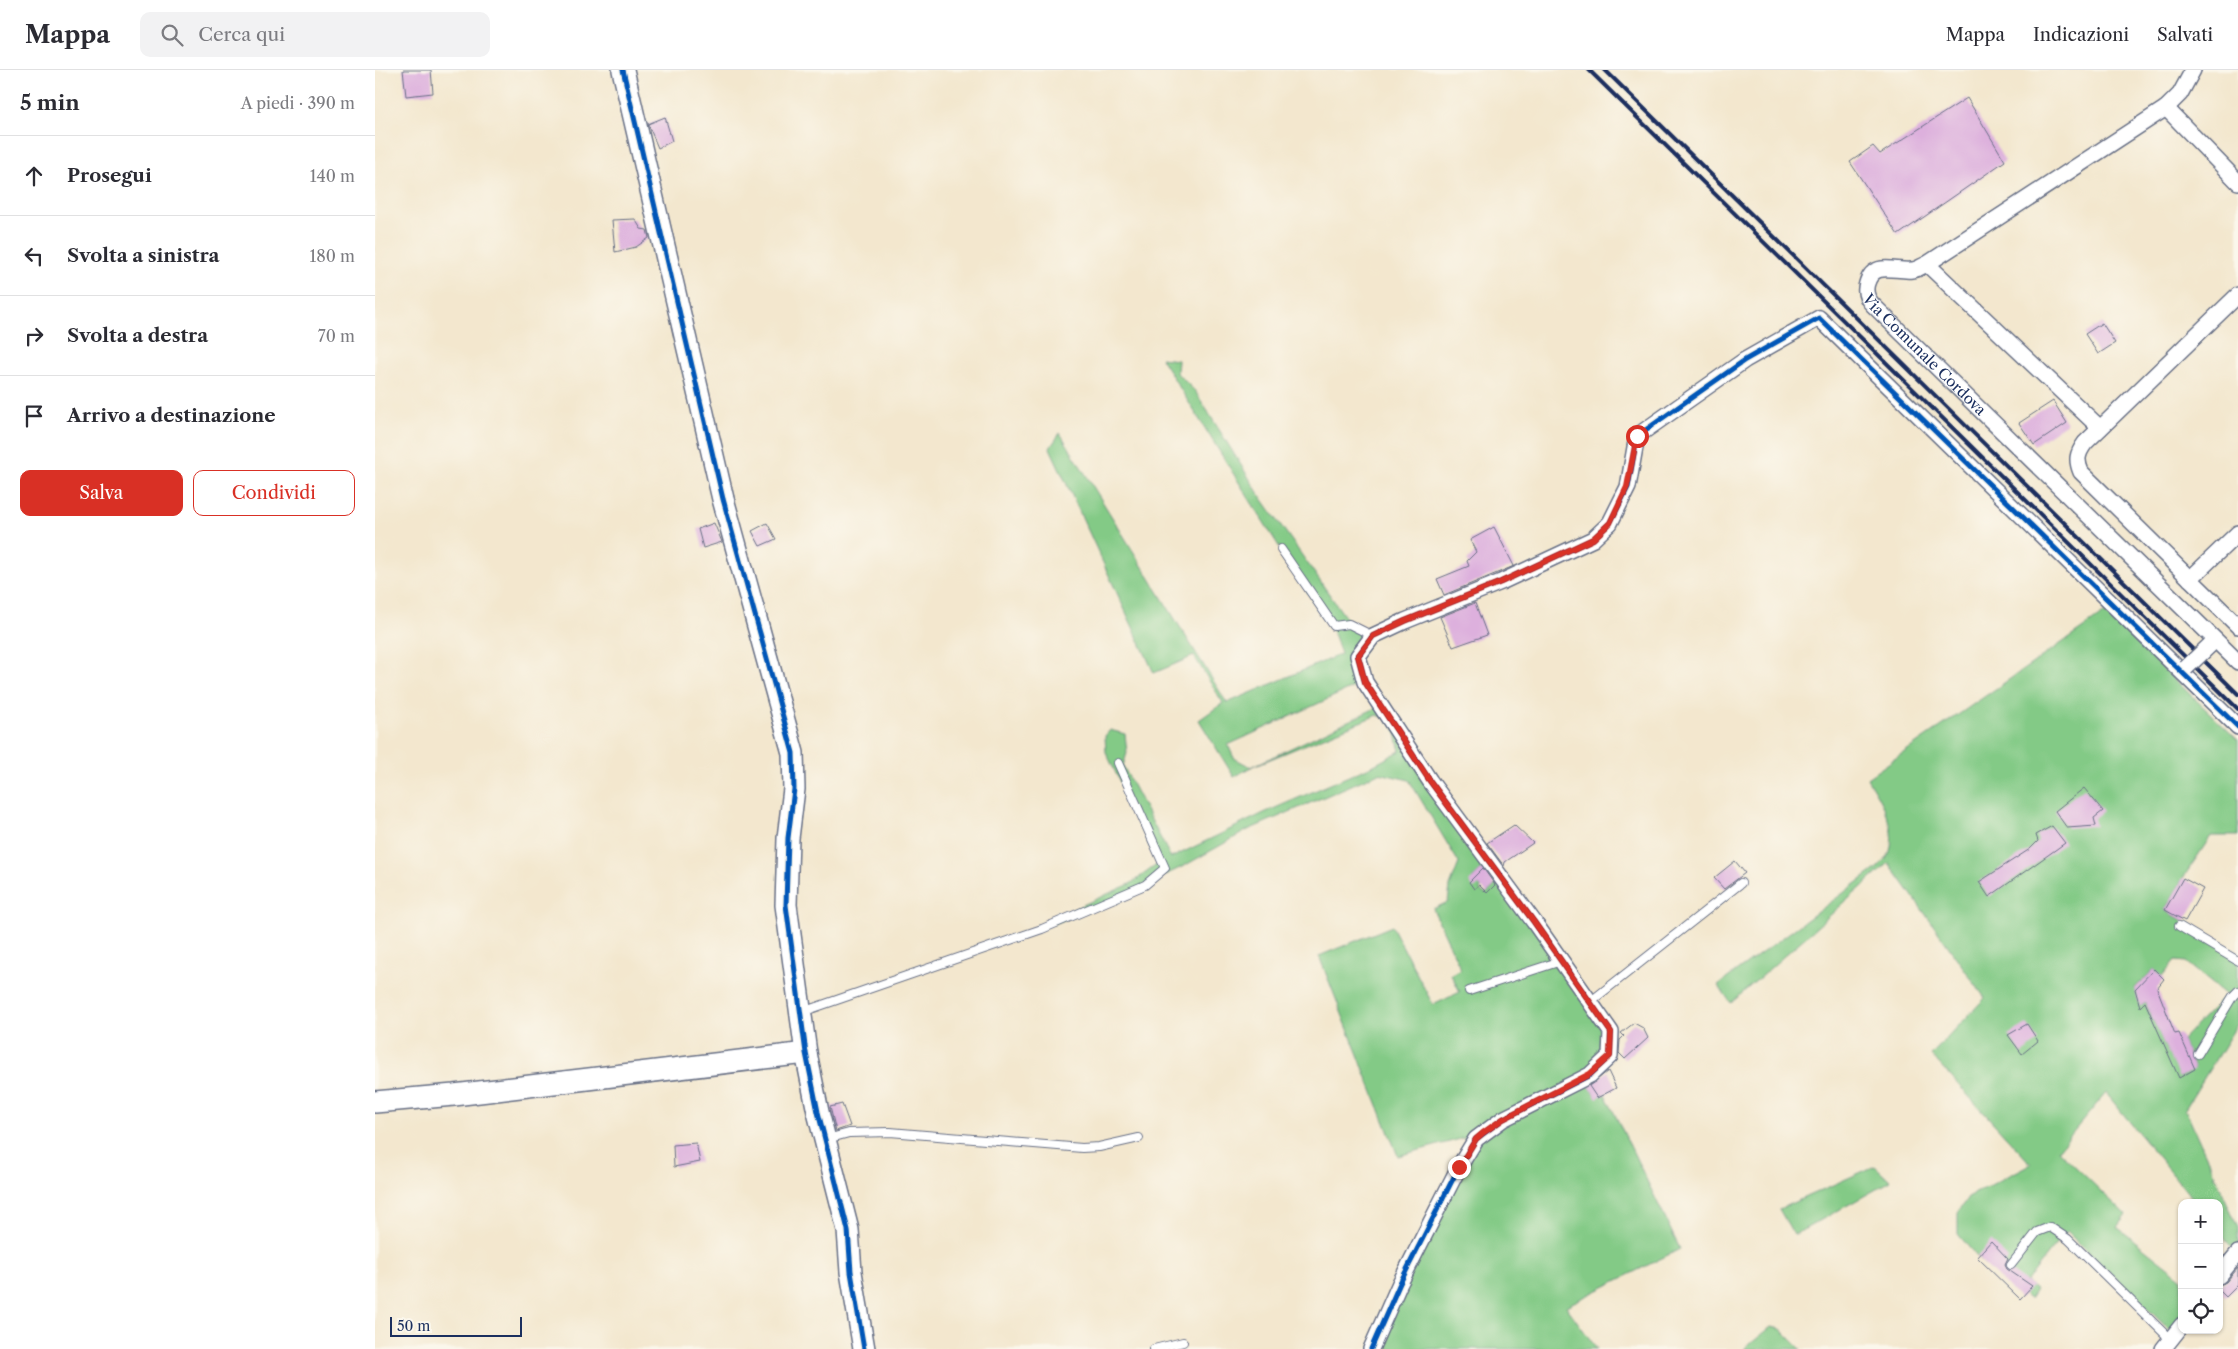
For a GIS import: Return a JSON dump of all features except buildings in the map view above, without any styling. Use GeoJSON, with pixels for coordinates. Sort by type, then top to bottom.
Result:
{"type":"FeatureCollection","features":[{"type":"Feature","properties":{"kind":"street"},"geometry":{"type":"LineString","coordinates":[[623,70],[723,499],[793,753],[794,789],[788,838],[786,905],[806,1053],[825,1140],[848,1230],[851,1272],[864,1349]]}},
{"type":"Feature","properties":{"kind":"street","name":"Via Comunale Cordova"},"geometry":{"type":"LineString","coordinates":[[2193,70],[2180,94],[2167,108],[1927,264],[1912,270],[1891,268],[1877,270],[1868,280],[1866,294],[1869,300],[1974,406],[2213,642],[2238,662]]}},
{"type":"Feature","properties":{"kind":"street"},"geometry":{"type":"LineString","coordinates":[[2167,108],[2238,182]]}},
{"type":"Feature","properties":{"kind":"street"},"geometry":{"type":"LineString","coordinates":[[1927,264],[2100,428]]}},
{"type":"Feature","properties":{"kind":"street"},"geometry":{"type":"LineString","coordinates":[[2238,295],[2100,428],[2078,453],[2077,463],[2081,472],[2238,626]]}},
{"type":"Feature","properties":{"kind":"street"},"geometry":{"type":"LineString","coordinates":[[1371,1349],[1405,1275],[1459,1167],[1476,1139],[1503,1119],[1590,1074],[1610,1056],[1611,1032],[1430,781],[1365,682],[1358,656],[1373,636],[1501,582],[1593,539],[1610,523],[1627,487],[1637,436],[1745,360],[1819,318],[1991,488],[2185,670],[2238,727]]}},
{"type":"Feature","properties":{"kind":"street"},"geometry":{"type":"LineString","coordinates":[[2190,579],[2238,533]]}},
{"type":"Feature","properties":{"kind":"street"},"geometry":{"type":"LineString","coordinates":[[2185,670],[2213,642]]}},
{"type":"Feature","properties":{"kind":"street"},"geometry":{"type":"LineString","coordinates":[[375,1102],[454,1095],[806,1053]]}},
{"type":"Feature","properties":{"kind":"street"},"geometry":{"type":"LineString","coordinates":[[2223,1271],[2238,1253]]}},
{"type":"Feature","properties":{"kind":"street"},"geometry":{"type":"LineString","coordinates":[[2167,1344],[2178,1330]]}},
{"type":"Feature","properties":{"kind":"lane"},"geometry":{"type":"LineString","coordinates":[[1281,549],[1333,626],[1349,624],[1373,636]]}},
{"type":"Feature","properties":{"kind":"lane"},"geometry":{"type":"LineString","coordinates":[[801,1013],[1042,929],[1145,885],[1165,868],[1118,763]]}},
{"type":"Feature","properties":{"kind":"lane"},"geometry":{"type":"LineString","coordinates":[[1590,1002],[1741,883]]}},
{"type":"Feature","properties":{"kind":"lane"},"geometry":{"type":"LineString","coordinates":[[2179,926],[2238,961]]}},
{"type":"Feature","properties":{"kind":"lane"},"geometry":{"type":"LineString","coordinates":[[1469,990],[1561,961]]}},
{"type":"Feature","properties":{"kind":"lane"},"geometry":{"type":"LineString","coordinates":[[2198,1054],[2233,996],[2238,991]]}},
{"type":"Feature","properties":{"kind":"lane"},"geometry":{"type":"LineString","coordinates":[[825,1140],[849,1133],[890,1132],[1082,1148],[1099,1147],[1139,1138]]}},
{"type":"Feature","properties":{"kind":"lane"},"geometry":{"type":"LineString","coordinates":[[2011,1265],[2037,1232],[2050,1227],[2068,1239],[2167,1344]]}},
{"type":"Feature","properties":{"kind":"lane"},"geometry":{"type":"LineString","coordinates":[[1154,1349],[1183,1342]]}},
{"type":"Feature","properties":{"kind":"green space"},"geometry":{"type":"Polygon","coordinates":[[[1161,358],[1178,360],[1177,373],[1195,391],[1259,494],[1348,621],[1373,636],[1358,656],[1365,682],[1228,745],[1234,758],[1251,767],[1234,777],[1199,720],[1223,703],[1194,656],[1154,673],[1050,448],[1060,433],[1227,703],[1341,654],[1335,636],[1161,358]]]}},
{"type":"Feature","properties":{"kind":"green space"},"geometry":{"type":"Polygon","coordinates":[[[2105,613],[2238,740],[2238,836],[2211,836],[2183,878],[2165,910],[2238,954],[2238,1023],[2185,1109],[2238,1227],[2238,1264],[2237,1254],[2223,1237],[2223,1199],[2193,1199],[2106,1093],[2058,1150],[2126,1215],[2117,1227],[2178,1275],[2178,1330],[2174,1334],[2066,1231],[2026,1282],[2036,1290],[2030,1299],[1998,1276],[1977,1257],[1958,1234],[1958,1212],[1968,1197],[2031,1164],[1931,1055],[1985,998],[1889,863],[1731,1003],[1718,985],[1876,869],[1888,856],[1892,842],[1891,832],[1886,813],[1867,778],[2105,613]],[[2175,961],[2162,977],[2154,969],[2135,988],[2141,1006],[2145,1002],[2180,1078],[2195,1068],[2182,1040],[2226,995],[2186,962],[2175,961]]]}},
{"type":"Feature","properties":{"kind":"green space"},"geometry":{"type":"Polygon","coordinates":[[[1382,705],[1611,1032],[1610,1056],[1583,1078],[1597,1097],[1605,1094],[1680,1249],[1566,1306],[1597,1349],[1371,1349],[1475,1135],[1398,1156],[1319,956],[1392,926],[1433,1005],[1460,992],[1451,974],[1461,969],[1433,909],[1448,902],[1450,886],[1459,863],[1409,780],[1379,773],[1248,830],[1184,866],[1145,885],[1054,924],[1049,920],[1130,884],[1158,864],[1106,752],[1105,736],[1110,730],[1125,734],[1127,753],[1123,766],[1171,858],[1266,812],[1374,765],[1400,751],[1393,721],[1377,715],[1251,767],[1382,705]],[[1483,868],[1472,879],[1481,887],[1480,891],[1486,894],[1498,883],[1483,868]]]}},
{"type":"Feature","properties":{"kind":"green space"},"geometry":{"type":"Polygon","coordinates":[[[1875,1166],[1891,1181],[1794,1235],[1779,1209],[1875,1166]]]}},
{"type":"Feature","properties":{"kind":"green space"},"geometry":{"type":"Polygon","coordinates":[[[1771,1327],[1781,1329],[1801,1349],[1744,1349],[1771,1327]]]}},
{"type":"Feature","properties":{"kind":"railway"},"geometry":{"type":"LineString","coordinates":[[1589,70],[2238,709]]}},
{"type":"Feature","properties":{"kind":"railway"},"geometry":{"type":"LineString","coordinates":[[1605,70],[2238,694]]}},
{"type":"Feature","properties":{"kind":"cycle path"},"geometry":{"type":"LineString","coordinates":[[623,70],[723,499],[793,753],[794,789],[788,838],[786,905],[806,1053],[818,1112],[848,1230],[851,1272],[864,1349]]}},
{"type":"Feature","properties":{"kind":"cycle path"},"geometry":{"type":"LineString","coordinates":[[1371,1349],[1400,1283],[1459,1167],[1476,1139],[1503,1119],[1590,1075],[1610,1056],[1611,1032],[1534,922],[1430,781],[1365,682],[1358,656],[1373,636],[1501,582],[1593,539],[1610,523],[1628,487],[1637,436],[1745,360],[1819,318],[2238,727]]}},
{"type":"Feature","properties":{"kind":"route"},"geometry":{"type":"LineString","coordinates":[[1459,1167],[1476,1139],[1503,1119],[1590,1074],[1610,1056],[1611,1032],[1534,922],[1430,781],[1393,721],[1365,682],[1358,656],[1373,636],[1501,582],[1593,539],[1610,523],[1627,487],[1637,436]]}}]}
